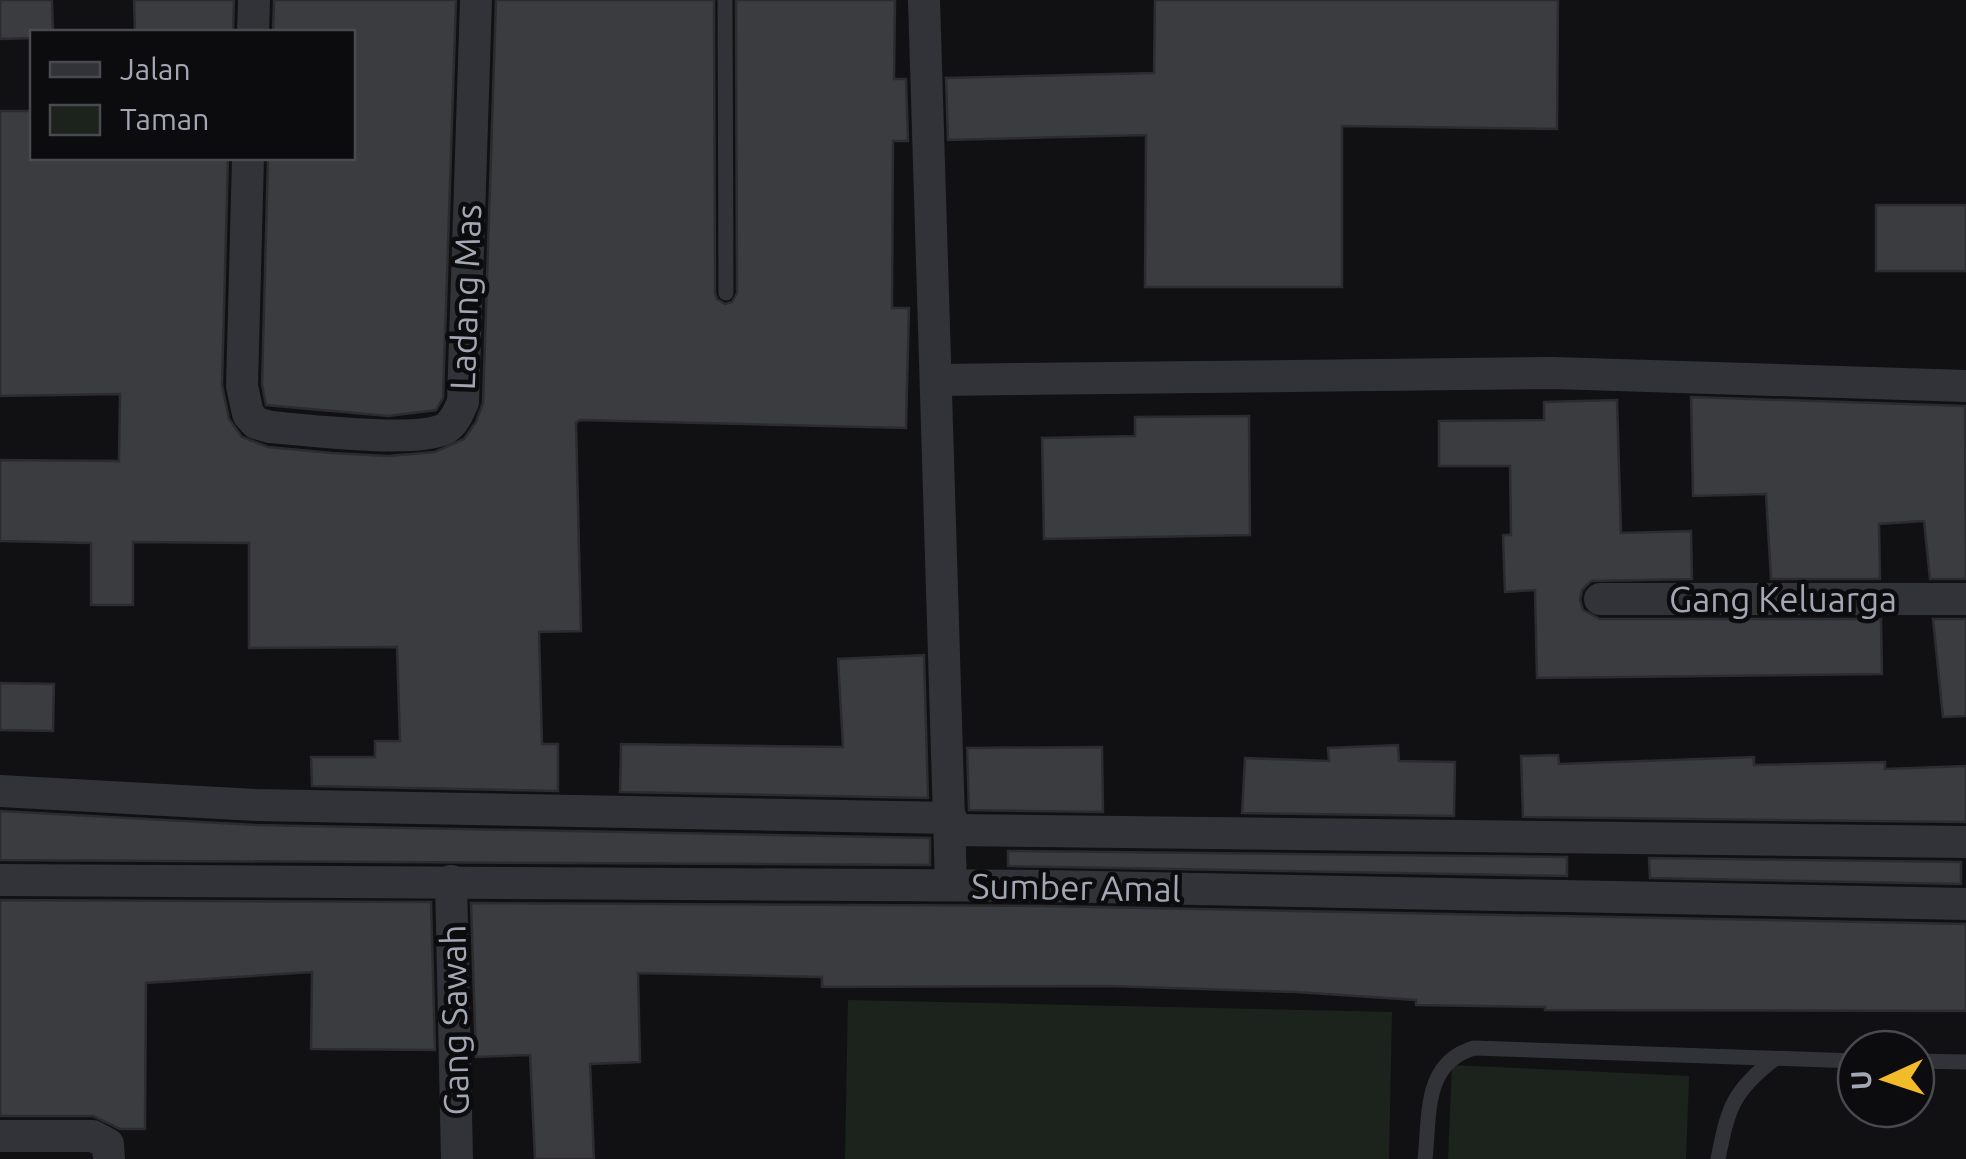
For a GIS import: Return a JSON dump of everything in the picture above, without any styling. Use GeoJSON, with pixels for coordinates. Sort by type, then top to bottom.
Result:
{"type":"FeatureCollection","features":[{"type":"Feature","properties":{"kind":"street"},"geometry":{"type":"LineString","coordinates":[[253,30],[254,0]]}},
{"type":"Feature","properties":{"kind":"street","name":"Ladang Mas"},"geometry":{"type":"LineString","coordinates":[[248,160],[241,354],[248,414],[270,427],[374,435],[447,428],[464,402],[476,0]]}},
{"type":"Feature","properties":{"kind":"street","name":"Sumber Amal"},"geometry":{"type":"LineString","coordinates":[[924,0],[951,885],[1966,904]]}},
{"type":"Feature","properties":{"kind":"street"},"geometry":{"type":"LineString","coordinates":[[936,380],[1554,374],[1966,386]]}},
{"type":"Feature","properties":{"kind":"street","name":"Gang Keluarga"},"geometry":{"type":"LineString","coordinates":[[1600,598],[1966,599]]}},
{"type":"Feature","properties":{"kind":"street"},"geometry":{"type":"LineString","coordinates":[[0,792],[256,805],[950,824],[1966,842]]}},
{"type":"Feature","properties":{"kind":"street"},"geometry":{"type":"LineString","coordinates":[[0,880],[951,885]]}},
{"type":"Feature","properties":{"kind":"street","name":"Gang Sawah"},"geometry":{"type":"LineString","coordinates":[[451,881],[458,1159]]}},
{"type":"Feature","properties":{"kind":"street"},"geometry":{"type":"LineString","coordinates":[[2,1144],[93,1136],[108,1144],[109,1159]]}},
{"type":"Feature","properties":{"kind":"lane"},"geometry":{"type":"LineString","coordinates":[[725,0],[726,292]]}},
{"type":"Feature","properties":{"kind":"lane"},"geometry":{"type":"LineString","coordinates":[[1425,1159],[1438,1075],[1458,1053],[1474,1048],[1836,1061]]}},
{"type":"Feature","properties":{"kind":"lane"},"geometry":{"type":"LineString","coordinates":[[1718,1159],[1726,1117],[1744,1083],[1773,1060]]}},
{"type":"Feature","properties":{"kind":"lane"},"geometry":{"type":"LineString","coordinates":[[1936,1061],[1966,1062]]}},
{"type":"Feature","properties":{"kind":"green space"},"geometry":{"type":"Polygon","coordinates":[[[848,1000],[1392,1012],[1389,1159],[845,1159],[848,1000]]]}},
{"type":"Feature","properties":{"kind":"green space"},"geometry":{"type":"Polygon","coordinates":[[[1452,1065],[1689,1076],[1686,1159],[1448,1159],[1452,1065]]]}},
{"type":"Feature","properties":{"kind":"building"},"geometry":{"type":"Polygon","coordinates":[[[0,0],[52,0],[53,30],[30,30],[30,38],[0,39],[0,0]]]}},
{"type":"Feature","properties":{"kind":"building"},"geometry":{"type":"Polygon","coordinates":[[[134,0],[234,0],[233,30],[135,30],[134,0]]]}},
{"type":"Feature","properties":{"kind":"building"},"geometry":{"type":"Polygon","coordinates":[[[274,0],[456,0],[443,398],[436,410],[388,416],[266,405],[262,384],[268,160],[355,160],[355,30],[273,30],[274,0]]]}},
{"type":"Feature","properties":{"kind":"building"},"geometry":{"type":"Polygon","coordinates":[[[496,0],[714,0],[715,293],[725,304],[732,302],[737,293],[736,0],[895,0],[894,79],[906,79],[908,141],[893,141],[892,308],[909,308],[906,428],[580,420],[576,423],[581,631],[539,632],[542,744],[558,744],[558,791],[312,786],[311,757],[375,757],[375,741],[400,741],[397,647],[249,648],[249,543],[133,542],[133,605],[91,605],[91,543],[0,541],[0,460],[119,461],[120,394],[0,396],[0,111],[30,111],[30,160],[228,160],[222,385],[229,419],[242,437],[268,447],[332,453],[388,456],[435,452],[464,439],[483,403],[496,0]]]}},
{"type":"Feature","properties":{"kind":"building"},"geometry":{"type":"Polygon","coordinates":[[[1155,0],[1558,0],[1557,129],[1342,126],[1342,287],[1145,287],[1146,135],[948,140],[946,78],[1154,73],[1155,0]]]}},
{"type":"Feature","properties":{"kind":"building"},"geometry":{"type":"Polygon","coordinates":[[[1876,205],[1966,205],[1966,271],[1876,271],[1876,205]]]}},
{"type":"Feature","properties":{"kind":"building"},"geometry":{"type":"Polygon","coordinates":[[[1691,397],[1965,406],[1966,579],[1930,579],[1924,521],[1879,524],[1880,579],[1771,579],[1766,494],[1693,496],[1691,397]]]}},
{"type":"Feature","properties":{"kind":"building"},"geometry":{"type":"Polygon","coordinates":[[[1617,400],[1621,533],[1691,531],[1692,579],[1591,581],[1582,590],[1583,610],[1600,619],[1881,619],[1882,674],[1537,678],[1535,590],[1505,592],[1503,535],[1511,535],[1510,466],[1439,466],[1439,421],[1544,420],[1544,402],[1617,400]]]}},
{"type":"Feature","properties":{"kind":"building"},"geometry":{"type":"Polygon","coordinates":[[[1249,416],[1250,535],[1044,539],[1042,438],[1135,436],[1135,417],[1249,416]]]}},
{"type":"Feature","properties":{"kind":"building"},"geometry":{"type":"Polygon","coordinates":[[[1933,619],[1966,619],[1966,716],[1943,717],[1933,619]]]}},
{"type":"Feature","properties":{"kind":"building"},"geometry":{"type":"Polygon","coordinates":[[[924,655],[928,798],[620,792],[621,744],[843,747],[838,659],[924,655]]]}},
{"type":"Feature","properties":{"kind":"building"},"geometry":{"type":"Polygon","coordinates":[[[0,683],[54,684],[53,731],[0,730],[0,683]]]}},
{"type":"Feature","properties":{"kind":"building"},"geometry":{"type":"Polygon","coordinates":[[[1398,745],[1399,761],[1455,762],[1454,816],[1242,813],[1245,758],[1329,761],[1328,748],[1398,745]]]}},
{"type":"Feature","properties":{"kind":"building"},"geometry":{"type":"Polygon","coordinates":[[[1102,747],[1103,812],[969,810],[967,748],[1102,747]]]}},
{"type":"Feature","properties":{"kind":"building"},"geometry":{"type":"Polygon","coordinates":[[[1558,755],[1559,764],[1754,757],[1754,765],[1885,762],[1885,769],[1966,766],[1966,822],[1523,817],[1521,756],[1558,755]]]}},
{"type":"Feature","properties":{"kind":"building"},"geometry":{"type":"Polygon","coordinates":[[[0,811],[256,825],[930,838],[930,865],[0,860],[0,811]]]}},
{"type":"Feature","properties":{"kind":"building"},"geometry":{"type":"Polygon","coordinates":[[[1008,851],[1567,857],[1567,876],[1008,866],[1008,851]]]}},
{"type":"Feature","properties":{"kind":"building"},"geometry":{"type":"Polygon","coordinates":[[[1649,858],[1961,862],[1961,884],[1650,878],[1649,858]]]}},
{"type":"Feature","properties":{"kind":"building"},"geometry":{"type":"Polygon","coordinates":[[[0,900],[431,902],[435,1050],[311,1049],[312,972],[146,983],[145,1129],[120,1129],[93,1116],[0,1116],[0,900]]]}},
{"type":"Feature","properties":{"kind":"building"},"geometry":{"type":"Polygon","coordinates":[[[471,903],[1045,906],[1966,924],[1966,1011],[1545,1010],[1416,1005],[1416,1000],[1295,992],[1109,986],[822,987],[822,977],[638,973],[640,1062],[590,1064],[594,1159],[535,1159],[530,1055],[476,1057],[471,903]]]}}]}
